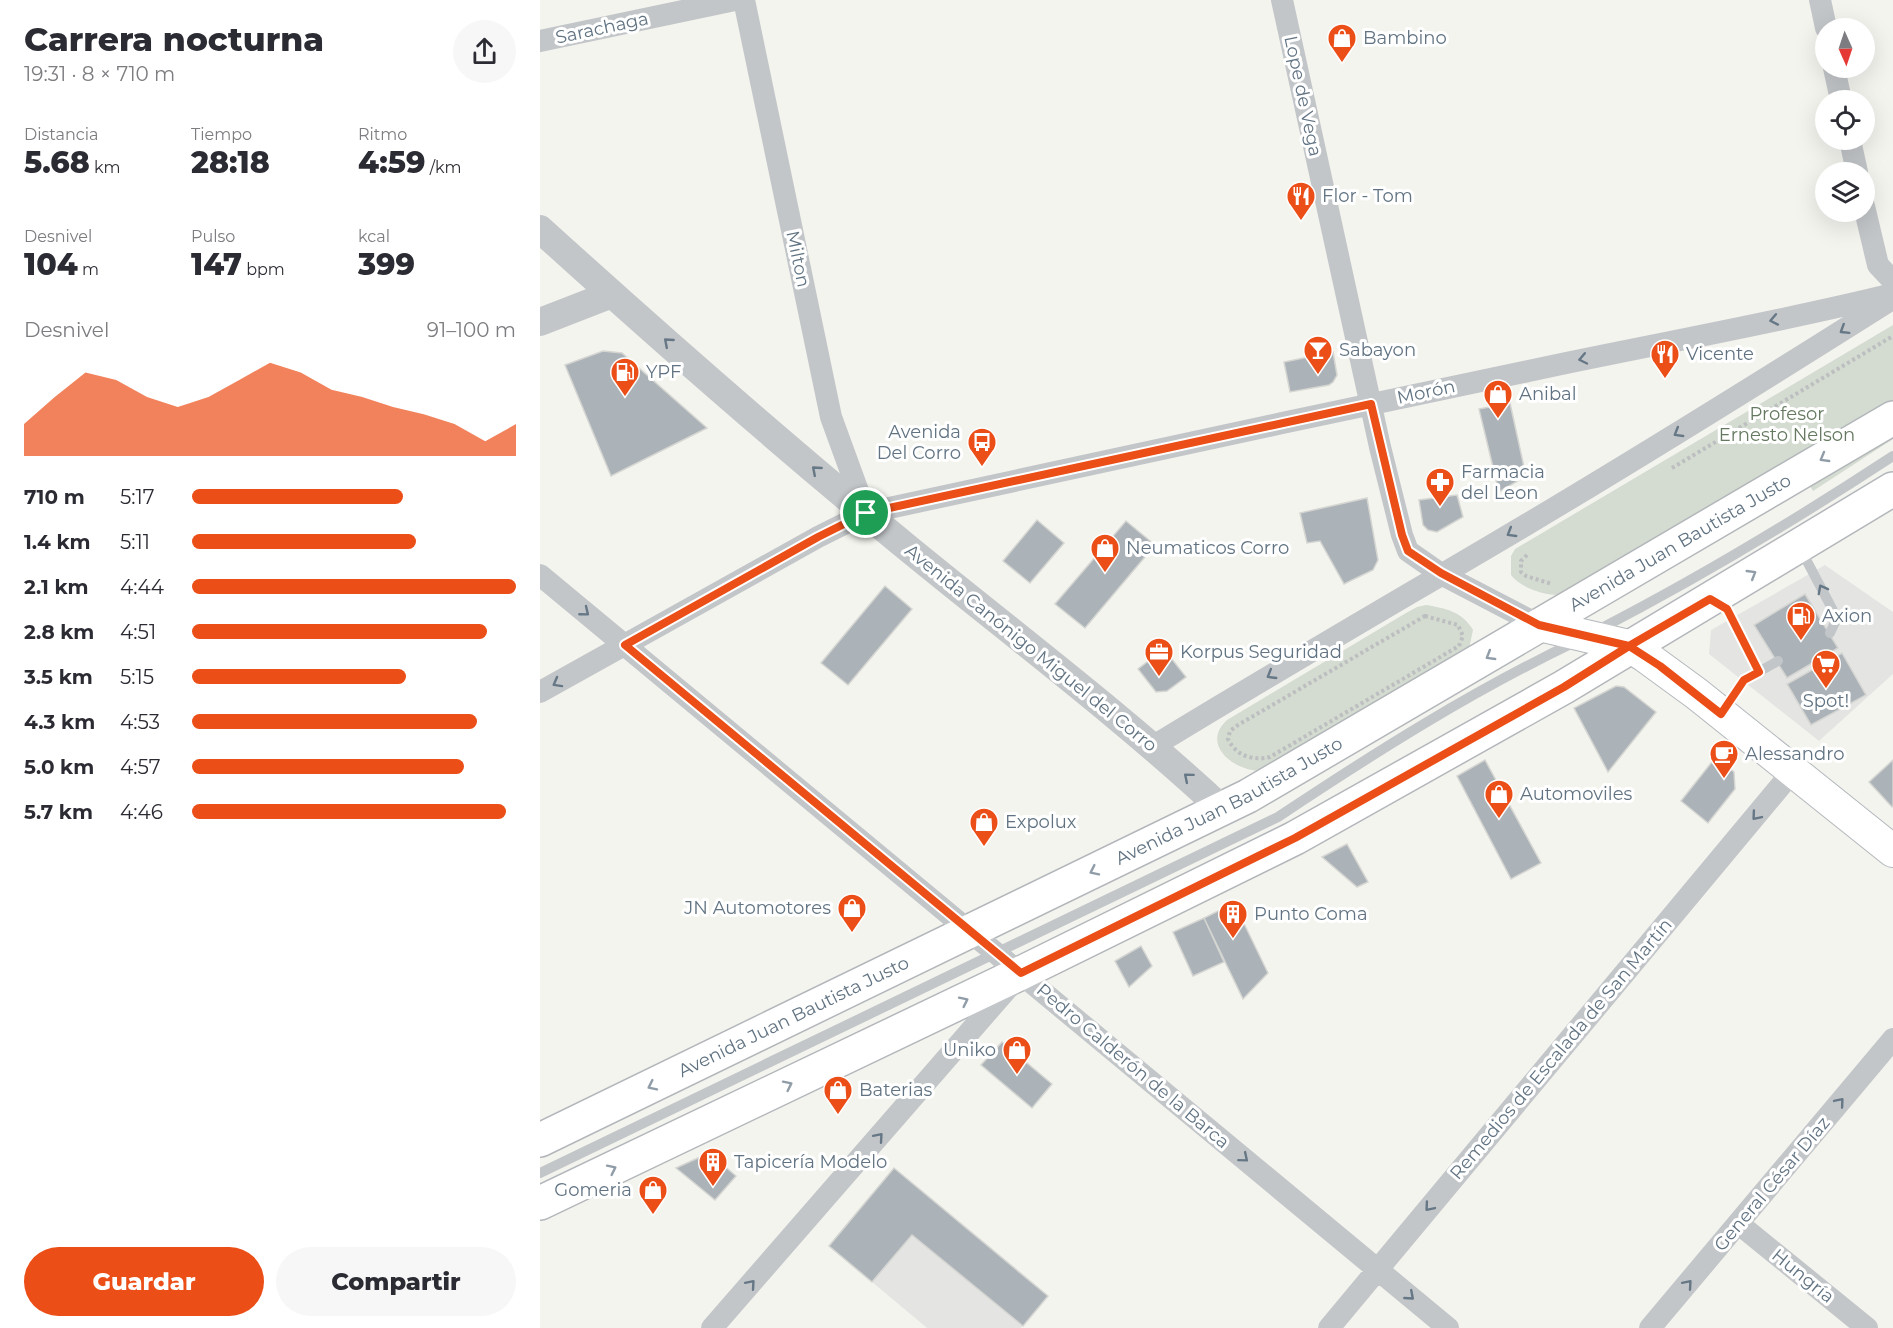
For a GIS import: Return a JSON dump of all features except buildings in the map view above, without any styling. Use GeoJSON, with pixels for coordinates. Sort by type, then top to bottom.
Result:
{"type":"FeatureCollection","features":[{"type":"Feature","properties":{"kind":"main road","name":"Avenida Juan Bautista Justo"},"geometry":{"type":"LineString","coordinates":[[540,1140],[1272,783],[1893,418]]}},
{"type":"Feature","properties":{"kind":"main road"},"geometry":{"type":"LineString","coordinates":[[540,1203],[1021,973],[1295,838],[1564,687],[1893,489]]}},
{"type":"Feature","properties":{"kind":"main road"},"geometry":{"type":"LineString","coordinates":[[1539,625],[1629,646],[1660,666],[1893,852]]}},
{"type":"Feature","properties":{"kind":"street","name":"Sarachaga"},"geometry":{"type":"LineString","coordinates":[[540,41],[735,0]]}},
{"type":"Feature","properties":{"kind":"street","name":"Milton"},"geometry":{"type":"LineString","coordinates":[[744,0],[831,417],[866,513]]}},
{"type":"Feature","properties":{"kind":"street","name":"Lope de Vega"},"geometry":{"type":"LineString","coordinates":[[1282,0],[1371,404],[1402,535],[1408,551],[1441,573],[1539,625]]}},
{"type":"Feature","properties":{"kind":"street"},"geometry":{"type":"LineString","coordinates":[[1820,0],[1824,18]]}},
{"type":"Feature","properties":{"kind":"street"},"geometry":{"type":"LineString","coordinates":[[1868,222],[1878,265],[1893,281]]}},
{"type":"Feature","properties":{"kind":"street","name":"Avenida Canónigo Miguel del Corro"},"geometry":{"type":"LineString","coordinates":[[540,229],[866,513],[1152,747],[1222,809]]}},
{"type":"Feature","properties":{"kind":"street"},"geometry":{"type":"LineString","coordinates":[[540,322],[612,294]]}},
{"type":"Feature","properties":{"kind":"street","name":"Morón"},"geometry":{"type":"LineString","coordinates":[[540,692],[818,537],[866,513],[1670,340],[1893,297]]}},
{"type":"Feature","properties":{"kind":"street"},"geometry":{"type":"LineString","coordinates":[[1152,747],[1719,409],[1893,297]]}},
{"type":"Feature","properties":{"kind":"street","name":"Pedro Calderón de la Barca"},"geometry":{"type":"LineString","coordinates":[[540,575],[1448,1328]]}},
{"type":"Feature","properties":{"kind":"street","name":"Remedios de Escalada de San Martín"},"geometry":{"type":"LineString","coordinates":[[1329,1328],[1794,771]]}},
{"type":"Feature","properties":{"kind":"street"},"geometry":{"type":"LineString","coordinates":[[712,1328],[1021,973]]}},
{"type":"Feature","properties":{"kind":"street","name":"General César Díaz"},"geometry":{"type":"LineString","coordinates":[[1650,1328],[1893,1039]]}},
{"type":"Feature","properties":{"kind":"street","name":"Hungría"},"geometry":{"type":"LineString","coordinates":[[1739,1224],[1867,1328]]}},
{"type":"Feature","properties":{"kind":"lane"},"geometry":{"type":"LineString","coordinates":[[540,1173],[1278,817],[1359,763],[1506,675],[1654,602],[1808,512],[1893,456]]}},
{"type":"Feature","properties":{"kind":"lane"},"geometry":{"type":"LineString","coordinates":[[1799,546],[1837,618],[1830,633]]}},
{"type":"Feature","properties":{"kind":"lane"},"geometry":{"type":"LineString","coordinates":[[1710,599],[1727,609],[1759,672]]}},
{"type":"Feature","properties":{"kind":"lane"},"geometry":{"type":"LineString","coordinates":[[1721,714],[1744,680],[1778,661]]}},
{"type":"Feature","properties":{"kind":"path"},"geometry":{"type":"LineString","coordinates":[[1665,472],[1893,336]]}},
{"type":"Feature","properties":{"kind":"path"},"geometry":{"type":"LineString","coordinates":[[1536,549],[1521,561],[1521,572],[1526,576],[1553,585],[1562,585]]}},
{"type":"Feature","properties":{"kind":"path"},"geometry":{"type":"LineString","coordinates":[[1431,616],[1458,625],[1462,630],[1462,641],[1459,646],[1270,757],[1249,759],[1230,745],[1228,739],[1230,731],[1238,725],[1416,619],[1431,616]]}},
{"type":"Feature","properties":{"kind":"shaded area","name":"Axion"},"geometry":{"type":"Polygon","coordinates":[[[1825,565],[1893,612],[1893,674],[1819,741],[1709,654],[1711,630],[1825,565]]]}},
{"type":"Feature","properties":{"kind":"shaded area"},"geometry":{"type":"Polygon","coordinates":[[[894,1168],[1048,1296],[1021,1328],[927,1328],[829,1246],[894,1168]]]}},
{"type":"Feature","properties":{"kind":"green space","name":"Profesor Ernesto Nelson"},"geometry":{"type":"Polygon","coordinates":[[[1893,325],[1893,400],[1559,595],[1533,590],[1520,584],[1511,575],[1511,556],[1515,549],[1893,325]]]}},
{"type":"Feature","properties":{"kind":"green space"},"geometry":{"type":"Polygon","coordinates":[[[1893,435],[1893,439],[1813,491],[1808,483],[1893,435]]]}},
{"type":"Feature","properties":{"kind":"green space"},"geometry":{"type":"Polygon","coordinates":[[[1426,605],[1447,609],[1459,615],[1469,624],[1473,630],[1469,649],[1258,771],[1239,766],[1223,754],[1217,738],[1227,720],[1406,613],[1426,605]]]}},
{"type":"Feature","properties":{"kind":"place","name":"Bambino"},"geometry":{"type":"Point","coordinates":[1342,64]}},
{"type":"Feature","properties":{"kind":"place","name":"Flor - Tom"},"geometry":{"type":"Point","coordinates":[1301,222]}},
{"type":"Feature","properties":{"kind":"place","name":"Sabayon"},"geometry":{"type":"Point","coordinates":[1318,376]}},
{"type":"Feature","properties":{"kind":"place","name":"Vicente"},"geometry":{"type":"Point","coordinates":[1665,380]}},
{"type":"Feature","properties":{"kind":"place","name":"YPF"},"geometry":{"type":"Point","coordinates":[625,398]}},
{"type":"Feature","properties":{"kind":"place","name":"Anibal"},"geometry":{"type":"Point","coordinates":[1498,420]}},
{"type":"Feature","properties":{"kind":"place","name":"Avenida Del Corro"},"geometry":{"type":"Point","coordinates":[982,468]}},
{"type":"Feature","properties":{"kind":"place","name":"Farmacia del Leon"},"geometry":{"type":"Point","coordinates":[1440,508]}},
{"type":"Feature","properties":{"kind":"place","name":"Neumaticos Corro"},"geometry":{"type":"Point","coordinates":[1105,574]}},
{"type":"Feature","properties":{"kind":"place","name":"Axion"},"geometry":{"type":"Point","coordinates":[1801,642]}},
{"type":"Feature","properties":{"kind":"place","name":"Korpus Seguridad"},"geometry":{"type":"Point","coordinates":[1159,678]}},
{"type":"Feature","properties":{"kind":"place","name":"Spot!"},"geometry":{"type":"Point","coordinates":[1826,690]}},
{"type":"Feature","properties":{"kind":"place","name":"Alessandro"},"geometry":{"type":"Point","coordinates":[1724,780]}},
{"type":"Feature","properties":{"kind":"place","name":"Automoviles"},"geometry":{"type":"Point","coordinates":[1499,820]}},
{"type":"Feature","properties":{"kind":"place","name":"Expolux"},"geometry":{"type":"Point","coordinates":[984,848]}},
{"type":"Feature","properties":{"kind":"place","name":"JN Automotores"},"geometry":{"type":"Point","coordinates":[852,934]}},
{"type":"Feature","properties":{"kind":"place","name":"Punto Coma"},"geometry":{"type":"Point","coordinates":[1233,940]}},
{"type":"Feature","properties":{"kind":"place","name":"Uniko"},"geometry":{"type":"Point","coordinates":[1017,1076]}},
{"type":"Feature","properties":{"kind":"place","name":"Baterias"},"geometry":{"type":"Point","coordinates":[838,1116]}},
{"type":"Feature","properties":{"kind":"place","name":"Tapicería Modelo"},"geometry":{"type":"Point","coordinates":[713,1188]}},
{"type":"Feature","properties":{"kind":"place","name":"Gomeria"},"geometry":{"type":"Point","coordinates":[653,1216]}},
{"type":"Feature","properties":{"kind":"route"},"geometry":{"type":"LineString","coordinates":[[866,513],[818,537],[625,645],[1021,973],[1295,838],[1564,687],[1629,646],[1660,666],[1721,714],[1744,680],[1759,672],[1727,609],[1710,599],[1629,646],[1539,625],[1441,573],[1408,551],[1402,535],[1371,404],[866,513]]}}]}
